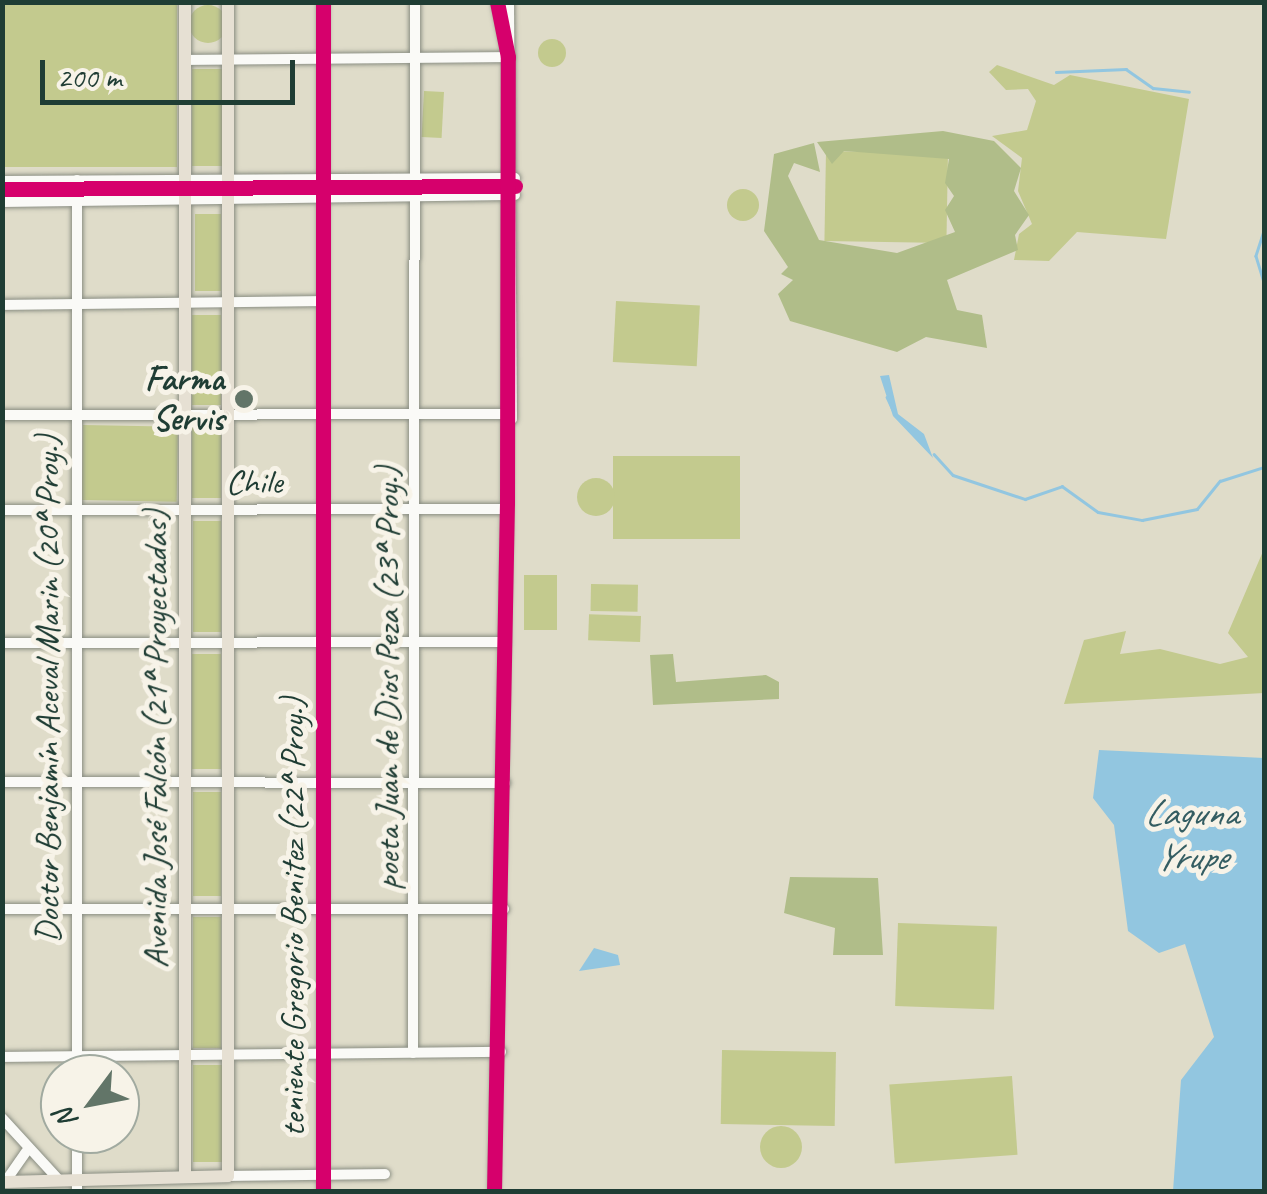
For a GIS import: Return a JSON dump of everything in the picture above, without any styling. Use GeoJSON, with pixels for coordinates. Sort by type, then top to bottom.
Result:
{"type":"FeatureCollection","features":[{"type":"Feature","properties":{"kind":"main road","name":"Avenida José Falcón (21ª Proyectadas)"},"geometry":{"type":"LineString","coordinates":[[185,2],[185,1176]]}},
{"type":"Feature","properties":{"kind":"main road","name":"Avenida José Falcón (21ª Proyectadas)"},"geometry":{"type":"LineString","coordinates":[[228,2],[228,1176]]}},
{"type":"Feature","properties":{"kind":"main road"},"geometry":{"type":"LineString","coordinates":[[4,1182],[58,1180],[77,1185],[228,1176]]}},
{"type":"Feature","properties":{"kind":"street","name":"teniente Gregorio Benitez (22ª Proy.)"},"geometry":{"type":"LineString","coordinates":[[322,2],[323,1192]]}},
{"type":"Feature","properties":{"kind":"street","name":"poeta Juan de Dios Peza (23ª Proy.)"},"geometry":{"type":"LineString","coordinates":[[413,1053],[417,302],[414,2]]}},
{"type":"Feature","properties":{"kind":"street"},"geometry":{"type":"LineString","coordinates":[[497,2],[512,57]]}},
{"type":"Feature","properties":{"kind":"street"},"geometry":{"type":"LineString","coordinates":[[494,1192],[506,782],[510,2]]}},
{"type":"Feature","properties":{"kind":"street"},"geometry":{"type":"LineString","coordinates":[[185,60],[512,57]]}},
{"type":"Feature","properties":{"kind":"street"},"geometry":{"type":"LineString","coordinates":[[2,181],[511,178]]}},
{"type":"Feature","properties":{"kind":"street","name":"Doctor Benjamín Aceval Marin (20ª Proy.)"},"geometry":{"type":"LineString","coordinates":[[77,180],[77,1054]]}},
{"type":"Feature","properties":{"kind":"street"},"geometry":{"type":"LineString","coordinates":[[2,202],[511,195]]}},
{"type":"Feature","properties":{"kind":"street"},"geometry":{"type":"LineString","coordinates":[[2,305],[322,300]]}},
{"type":"Feature","properties":{"kind":"street"},"geometry":{"type":"LineString","coordinates":[[2,415],[508,414]]}},
{"type":"Feature","properties":{"kind":"street","name":"Chile"},"geometry":{"type":"LineString","coordinates":[[2,510],[506,506]]}},
{"type":"Feature","properties":{"kind":"street"},"geometry":{"type":"LineString","coordinates":[[2,644],[505,642]]}},
{"type":"Feature","properties":{"kind":"street"},"geometry":{"type":"LineString","coordinates":[[2,782],[506,782]]}},
{"type":"Feature","properties":{"kind":"street"},"geometry":{"type":"LineString","coordinates":[[2,909],[504,909]]}},
{"type":"Feature","properties":{"kind":"street"},"geometry":{"type":"LineString","coordinates":[[140,1055],[501,1052]]}},
{"type":"Feature","properties":{"kind":"street"},"geometry":{"type":"LineString","coordinates":[[2,1056],[40,1056]]}},
{"type":"Feature","properties":{"kind":"street"},"geometry":{"type":"LineString","coordinates":[[2,1118],[26,1152],[58,1180]]}},
{"type":"Feature","properties":{"kind":"street"},"geometry":{"type":"LineString","coordinates":[[4,1182],[26,1152]]}},
{"type":"Feature","properties":{"kind":"street"},"geometry":{"type":"LineString","coordinates":[[77,1154],[77,1185]]}},
{"type":"Feature","properties":{"kind":"street"},"geometry":{"type":"LineString","coordinates":[[228,1176],[385,1174]]}},
{"type":"Feature","properties":{"kind":"green space"},"geometry":{"type":"Polygon","coordinates":[[[2,3],[177,3],[177,167],[2,167],[2,3]]]}},
{"type":"Feature","properties":{"kind":"green space"},"geometry":{"type":"Polygon","coordinates":[[[208,5],[221,11],[227,24],[221,37],[208,43],[195,37],[189,24],[195,11],[208,5]]]}},
{"type":"Feature","properties":{"kind":"green space"},"geometry":{"type":"Polygon","coordinates":[[[552,39],[562,43],[566,53],[562,63],[552,67],[542,63],[538,53],[542,43],[552,39]]]}},
{"type":"Feature","properties":{"kind":"green space"},"geometry":{"type":"Polygon","coordinates":[[[997,65],[1054,85],[1070,75],[1189,99],[1166,239],[1077,232],[1049,261],[1014,260],[1019,234],[1032,224],[1018,191],[1022,158],[992,136],[1027,130],[1036,101],[1028,89],[1006,90],[989,72],[997,65]]]}},
{"type":"Feature","properties":{"kind":"green space"},"geometry":{"type":"Polygon","coordinates":[[[192,69],[222,69],[222,166],[192,166],[192,69]]]}},
{"type":"Feature","properties":{"kind":"green space"},"geometry":{"type":"Polygon","coordinates":[[[424,91],[444,92],[442,138],[422,137],[424,91]]]}},
{"type":"Feature","properties":{"kind":"green space"},"geometry":{"type":"Polygon","coordinates":[[[943,131],[994,141],[1021,168],[1014,191],[1029,215],[1015,235],[1018,250],[947,280],[957,310],[982,315],[987,348],[926,337],[897,352],[790,321],[778,294],[793,280],[781,274],[788,267],[764,231],[774,154],[814,143],[820,172],[794,163],[788,176],[819,240],[897,253],[955,232],[945,210],[954,196],[945,183],[949,159],[844,151],[832,164],[817,142],[943,131]]]}},
{"type":"Feature","properties":{"kind":"green space"},"geometry":{"type":"Polygon","coordinates":[[[826,151],[948,153],[946,243],[824,241],[826,151]]]}},
{"type":"Feature","properties":{"kind":"green space"},"geometry":{"type":"Polygon","coordinates":[[[312,182],[312,193],[235,187],[239,183],[312,182]]]}},
{"type":"Feature","properties":{"kind":"green space"},"geometry":{"type":"Polygon","coordinates":[[[60,185],[61,196],[3,201],[2,190],[60,185]]]}},
{"type":"Feature","properties":{"kind":"green space"},"geometry":{"type":"Polygon","coordinates":[[[94,185],[175,185],[178,191],[94,195],[94,185]]]}},
{"type":"Feature","properties":{"kind":"green space"},"geometry":{"type":"Polygon","coordinates":[[[743,189],[755,193],[759,205],[755,217],[743,221],[731,217],[727,205],[731,193],[743,189]]]}},
{"type":"Feature","properties":{"kind":"green space"},"geometry":{"type":"Polygon","coordinates":[[[195,214],[221,214],[221,291],[195,291],[195,214]]]}},
{"type":"Feature","properties":{"kind":"green space"},"geometry":{"type":"Polygon","coordinates":[[[616,301],[700,305],[697,366],[613,362],[616,301]]]}},
{"type":"Feature","properties":{"kind":"green space"},"geometry":{"type":"Polygon","coordinates":[[[192,315],[221,315],[221,405],[192,405],[192,315]]]}},
{"type":"Feature","properties":{"kind":"green space"},"geometry":{"type":"Polygon","coordinates":[[[83,425],[178,427],[177,502],[82,500],[83,425]]]}},
{"type":"Feature","properties":{"kind":"green space"},"geometry":{"type":"Polygon","coordinates":[[[192,426],[221,426],[221,498],[192,498],[192,426]]]}},
{"type":"Feature","properties":{"kind":"green space"},"geometry":{"type":"Polygon","coordinates":[[[613,456],[740,456],[740,539],[613,539],[613,456]]]}},
{"type":"Feature","properties":{"kind":"green space"},"geometry":{"type":"Polygon","coordinates":[[[596,478],[610,483],[615,497],[610,511],[596,516],[582,511],[577,497],[582,483],[596,478]]]}},
{"type":"Feature","properties":{"kind":"green space"},"geometry":{"type":"Polygon","coordinates":[[[193,521],[221,521],[221,632],[193,632],[193,521]]]}},
{"type":"Feature","properties":{"kind":"green space"},"geometry":{"type":"Polygon","coordinates":[[[1264,549],[1264,693],[1064,704],[1084,640],[1126,631],[1120,654],[1160,649],[1220,664],[1248,657],[1228,633],[1264,549]]]}},
{"type":"Feature","properties":{"kind":"green space"},"geometry":{"type":"Polygon","coordinates":[[[524,575],[557,575],[557,630],[524,630],[524,575]]]}},
{"type":"Feature","properties":{"kind":"green space"},"geometry":{"type":"Polygon","coordinates":[[[591,584],[638,585],[638,612],[591,611],[591,584]]]}},
{"type":"Feature","properties":{"kind":"green space"},"geometry":{"type":"Polygon","coordinates":[[[589,614],[641,616],[640,642],[588,640],[589,614]]]}},
{"type":"Feature","properties":{"kind":"green space"},"geometry":{"type":"Polygon","coordinates":[[[192,654],[221,654],[221,769],[192,769],[192,654]]]}},
{"type":"Feature","properties":{"kind":"green space"},"geometry":{"type":"Polygon","coordinates":[[[673,654],[676,682],[766,675],[779,682],[779,699],[653,705],[650,655],[673,654]]]}},
{"type":"Feature","properties":{"kind":"green space"},"geometry":{"type":"Polygon","coordinates":[[[193,792],[221,792],[221,896],[193,896],[193,792]]]}},
{"type":"Feature","properties":{"kind":"green space"},"geometry":{"type":"Polygon","coordinates":[[[790,877],[878,878],[883,955],[833,955],[835,928],[784,913],[790,877]]]}},
{"type":"Feature","properties":{"kind":"green space"},"geometry":{"type":"Polygon","coordinates":[[[193,917],[221,917],[221,1048],[193,1048],[193,917]]]}},
{"type":"Feature","properties":{"kind":"green space"},"geometry":{"type":"Polygon","coordinates":[[[898,923],[997,926],[994,1009],[895,1006],[898,923]]]}},
{"type":"Feature","properties":{"kind":"green space"},"geometry":{"type":"Polygon","coordinates":[[[722,1050],[836,1052],[835,1126],[721,1124],[722,1050]]]}},
{"type":"Feature","properties":{"kind":"green space"},"geometry":{"type":"Polygon","coordinates":[[[193,1065],[223,1065],[223,1162],[193,1162],[193,1065]]]}},
{"type":"Feature","properties":{"kind":"green space"},"geometry":{"type":"Polygon","coordinates":[[[1012,1076],[1018,1155],[895,1163],[889,1085],[1012,1076]]]}},
{"type":"Feature","properties":{"kind":"green space"},"geometry":{"type":"Polygon","coordinates":[[[781,1126],[796,1132],[802,1147],[796,1162],[781,1168],[766,1162],[760,1147],[766,1132],[781,1126]]]}},
{"type":"Feature","properties":{"kind":"water"},"geometry":{"type":"Polygon","coordinates":[[[889,375],[898,414],[924,434],[933,458],[893,416],[880,376],[889,375]]]}},
{"type":"Feature","properties":{"kind":"water","name":"Laguna Yrupe"},"geometry":{"type":"Polygon","coordinates":[[[1099,750],[1264,758],[1264,1191],[1173,1191],[1181,1080],[1214,1037],[1185,944],[1159,953],[1128,931],[1114,825],[1093,798],[1099,750]]]}},
{"type":"Feature","properties":{"kind":"water"},"geometry":{"type":"Polygon","coordinates":[[[594,948],[618,955],[620,965],[579,971],[594,948]]]}},
{"type":"Feature","properties":{"kind":"waterway"},"geometry":{"type":"LineString","coordinates":[[1056,72],[1126,69],[1153,88],[1189,92]]}},
{"type":"Feature","properties":{"kind":"waterway"},"geometry":{"type":"LineString","coordinates":[[1264,231],[1256,256],[1264,283]]}},
{"type":"Feature","properties":{"kind":"waterway"},"geometry":{"type":"LineString","coordinates":[[887,397],[894,412]]}},
{"type":"Feature","properties":{"kind":"waterway"},"geometry":{"type":"LineString","coordinates":[[934,454],[953,475],[1025,499],[1062,486],[1098,512],[1142,520],[1197,509],[1220,481],[1264,467]]}},
{"type":"Feature","properties":{"kind":"cycle path"},"geometry":{"type":"LineString","coordinates":[[323,2],[323,1192]]}},
{"type":"Feature","properties":{"kind":"cycle path"},"geometry":{"type":"LineString","coordinates":[[494,1192],[507,503],[508,57],[497,2]]}},
{"type":"Feature","properties":{"kind":"cycle path"},"geometry":{"type":"LineString","coordinates":[[2,189],[515,186]]}},
{"type":"Feature","properties":{"kind":"place","name":"Farma Servis"},"geometry":{"type":"Point","coordinates":[244,399]}}]}
